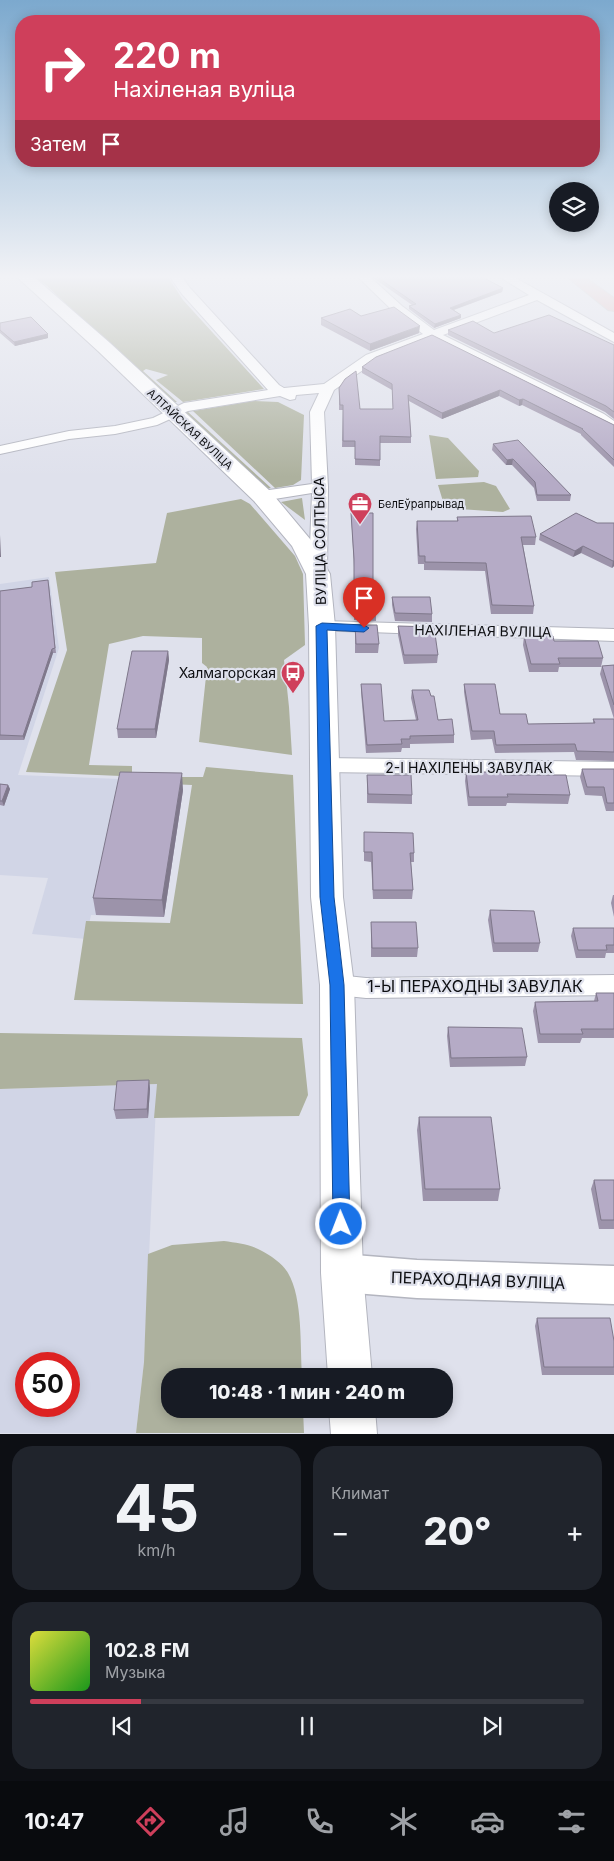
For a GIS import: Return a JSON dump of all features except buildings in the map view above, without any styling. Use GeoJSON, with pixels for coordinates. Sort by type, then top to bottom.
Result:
{"type":"FeatureCollection","features":[{"type":"Feature","properties":{"kind":"main road","name":"АЛТАЙСКАЯ ВУЛІЦА"},"geometry":{"type":"LineString","coordinates":[[101,344],[262,496],[302,544],[318,574]]}},
{"type":"Feature","properties":{"kind":"main road","name":"ВУЛІЦА СОЛТЫСА"},"geometry":{"type":"LineString","coordinates":[[318,574],[322,626],[327,897],[337,985],[342,1273],[349,1368]]}},
{"type":"Feature","properties":{"kind":"main road"},"geometry":{"type":"LineString","coordinates":[[353,1418],[354,1434]]}},
{"type":"Feature","properties":{"kind":"street"},"geometry":{"type":"LineString","coordinates":[[234,344],[274,388],[306,403],[317,412]]}},
{"type":"Feature","properties":{"kind":"street"},"geometry":{"type":"LineString","coordinates":[[0,450],[69,435],[115,430],[157,421],[171,412],[184,407],[280,392],[328,388],[371,358],[409,344]]}},
{"type":"Feature","properties":{"kind":"street"},"geometry":{"type":"LineString","coordinates":[[451,344],[599,417],[614,427]]}},
{"type":"Feature","properties":{"kind":"street","name":"ВУЛІЦА СОЛТЫСА"},"geometry":{"type":"LineString","coordinates":[[318,574],[320,487],[317,412],[328,388]]}},
{"type":"Feature","properties":{"kind":"street"},"geometry":{"type":"LineString","coordinates":[[262,496],[320,487]]}},
{"type":"Feature","properties":{"kind":"street","name":"НАХІЛЕНАЯ ВУЛІЦА"},"geometry":{"type":"LineString","coordinates":[[322,626],[614,635]]}},
{"type":"Feature","properties":{"kind":"street","name":"2-І НАХІЛЕНЫ ЗАВУЛАК"},"geometry":{"type":"LineString","coordinates":[[324,765],[614,769]]}},
{"type":"Feature","properties":{"kind":"street","name":"1-Ы ПЕРАХОДНЫ ЗАВУЛАК"},"geometry":{"type":"LineString","coordinates":[[337,985],[366,988],[614,985]]}},
{"type":"Feature","properties":{"kind":"street","name":"ПЕРАХОДНАЯ ВУЛІЦА"},"geometry":{"type":"LineString","coordinates":[[342,1273],[417,1278],[614,1285]]}},
{"type":"Feature","properties":{"kind":"shaded area"},"geometry":{"type":"Polygon","coordinates":[[[49,577],[59,648],[18,775],[120,779],[128,789],[183,790],[164,917],[91,915],[86,939],[32,934],[48,878],[0,875],[0,584],[49,577]]]}},
{"type":"Feature","properties":{"kind":"shaded area"},"geometry":{"type":"Polygon","coordinates":[[[157,1084],[144,1362],[136,1433],[0,1433],[0,1089],[157,1084]]]}},
{"type":"Feature","properties":{"kind":"green space"},"geometry":{"type":"Polygon","coordinates":[[[108,344],[223,344],[264,389],[183,402],[156,380],[168,375],[146,369],[143,371],[177,402],[170,402],[108,344]]]}},
{"type":"Feature","properties":{"kind":"green space"},"geometry":{"type":"Polygon","coordinates":[[[253,401],[278,402],[304,415],[301,480],[293,485],[275,488],[193,411],[253,401]]]}},
{"type":"Feature","properties":{"kind":"green space"},"geometry":{"type":"Polygon","coordinates":[[[188,412],[271,488],[265,489],[182,413],[188,412]]]}},
{"type":"Feature","properties":{"kind":"green space"},"geometry":{"type":"Polygon","coordinates":[[[429,435],[448,438],[479,471],[478,477],[436,479],[429,435]]]}},
{"type":"Feature","properties":{"kind":"green space"},"geometry":{"type":"Polygon","coordinates":[[[484,482],[496,486],[510,509],[503,512],[445,508],[438,485],[484,482]]]}},
{"type":"Feature","properties":{"kind":"green space"},"geometry":{"type":"Polygon","coordinates":[[[302,498],[305,520],[281,502],[302,498]]]}},
{"type":"Feature","properties":{"kind":"green space"},"geometry":{"type":"Polygon","coordinates":[[[241,499],[250,504],[295,556],[303,574],[305,645],[284,660],[292,755],[199,742],[207,667],[202,663],[202,638],[143,636],[109,644],[89,765],[132,766],[132,777],[203,777],[206,767],[293,775],[303,1004],[74,1000],[86,921],[170,923],[192,785],[126,782],[121,776],[26,772],[67,650],[55,572],[156,563],[167,513],[241,499]]]}},
{"type":"Feature","properties":{"kind":"green space"},"geometry":{"type":"Polygon","coordinates":[[[0,1033],[302,1038],[308,1095],[299,1116],[154,1118],[157,1084],[0,1089],[0,1033]]]}},
{"type":"Feature","properties":{"kind":"green space"},"geometry":{"type":"Polygon","coordinates":[[[224,1241],[243,1244],[269,1255],[283,1266],[293,1283],[296,1296],[301,1337],[302,1368],[161,1368],[161,1418],[303,1418],[304,1433],[136,1433],[144,1362],[148,1254],[172,1245],[224,1241]]]}},
{"type":"Feature","properties":{"kind":"place","name":"БелЕўрапрывад"},"geometry":{"type":"Point","coordinates":[360,525]}},
{"type":"Feature","properties":{"kind":"place","name":"Халмагорская"},"geometry":{"type":"Point","coordinates":[293,694]}},
{"type":"Feature","properties":{"kind":"route"},"geometry":{"type":"LineString","coordinates":[[341,1224],[337,985],[327,897],[322,626],[364,628]]}}]}
